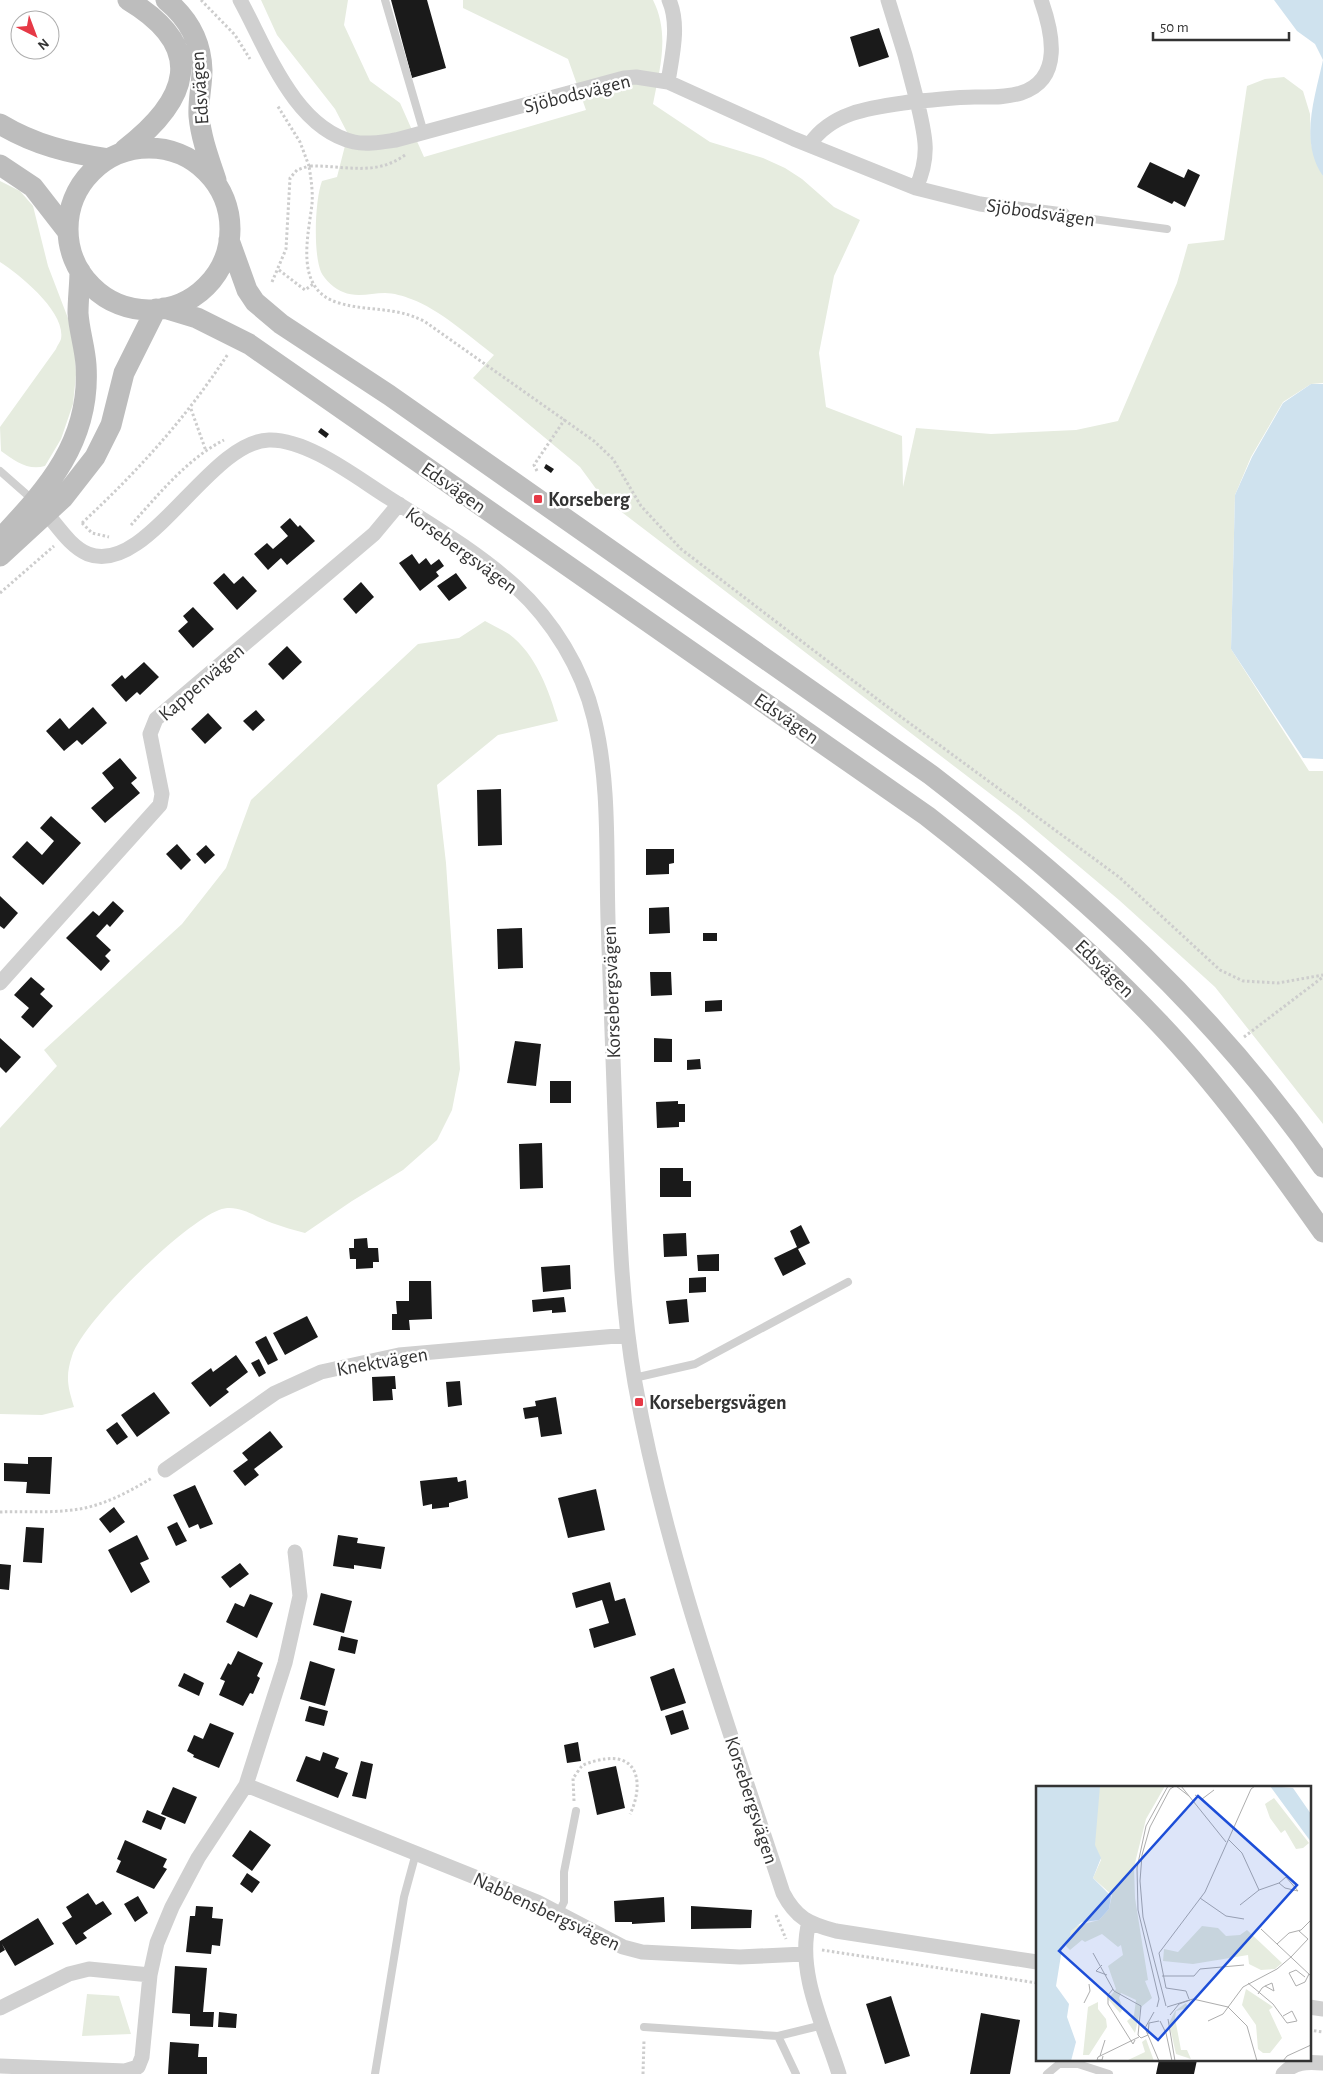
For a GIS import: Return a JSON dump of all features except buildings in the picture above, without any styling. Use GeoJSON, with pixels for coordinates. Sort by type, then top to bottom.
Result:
{"type":"FeatureCollection","features":[{"type":"Feature","properties":{"kind":"main road","name":"Edsvägen"},"geometry":{"type":"LineString","coordinates":[[114,156],[160,117],[177,91],[181,74],[174,39],[150,13],[128,0]]}},
{"type":"Feature","properties":{"kind":"main road","name":"Edsvägen"},"geometry":{"type":"LineString","coordinates":[[166,0],[188,22],[195,36],[202,70],[199,116],[204,144],[218,185]]}},
{"type":"Feature","properties":{"kind":"main road"},"geometry":{"type":"LineString","coordinates":[[0,124],[27,140],[48,147],[114,156],[150,148],[180,154],[201,166],[218,185],[227,206],[230,240],[222,264],[208,284],[188,300],[160,309],[134,308],[113,301],[94,288],[80,271],[72,252],[68,232],[70,213],[76,196],[89,175],[114,156]]}},
{"type":"Feature","properties":{"kind":"main road"},"geometry":{"type":"LineString","coordinates":[[0,165],[33,187],[68,232]]}},
{"type":"Feature","properties":{"kind":"main road","name":"Edsvägen"},"geometry":{"type":"LineString","coordinates":[[230,240],[247,290],[264,311],[389,395],[931,775],[1012,837],[1078,894],[1170,981],[1230,1048],[1300,1134],[1323,1167]]}},
{"type":"Feature","properties":{"kind":"main road"},"geometry":{"type":"LineString","coordinates":[[0,556],[41,508],[54,478],[73,447],[83,416],[87,389],[86,364],[78,312],[80,271]]}},
{"type":"Feature","properties":{"kind":"main road","name":"Edsvägen"},"geometry":{"type":"LineString","coordinates":[[160,309],[197,318],[249,344],[912,805],[991,866],[1099,960],[1160,1024],[1270,1157],[1323,1232]]}},
{"type":"Feature","properties":{"kind":"main road"},"geometry":{"type":"LineString","coordinates":[[0,539],[74,486],[95,457],[110,425],[124,373],[136,346],[160,309]]}},
{"type":"Feature","properties":{"kind":"main road"},"geometry":{"type":"LineString","coordinates":[[136,346],[161,328],[176,321],[197,318]]}},
{"type":"Feature","properties":{"kind":"street","name":"Sjöbodsvägen"},"geometry":{"type":"LineString","coordinates":[[240,0],[288,89],[309,117],[321,128],[338,137],[355,142],[373,143],[417,135],[624,78],[636,77],[668,82],[794,139],[810,144],[876,174],[916,188],[980,204],[1063,215]]}},
{"type":"Feature","properties":{"kind":"street"},"geometry":{"type":"LineString","coordinates":[[668,82],[674,29],[669,0]]}},
{"type":"Feature","properties":{"kind":"street"},"geometry":{"type":"LineString","coordinates":[[888,0],[917,101],[926,141],[924,169],[916,188]]}},
{"type":"Feature","properties":{"kind":"street"},"geometry":{"type":"LineString","coordinates":[[810,144],[819,132],[851,112],[917,101],[1000,97],[1022,93],[1034,86],[1046,73],[1053,52],[1049,23],[1040,0]]}},
{"type":"Feature","properties":{"kind":"street","name":"Korsebergsvägen"},"geometry":{"type":"LineString","coordinates":[[41,508],[83,552],[110,557],[120,554],[158,524],[226,460],[248,446],[267,440],[284,442],[304,448],[337,465],[399,504],[484,562],[533,604],[569,654],[594,716],[605,808],[618,1205],[628,1335],[634,1378],[657,1487],[709,1668],[783,1893],[791,1909],[809,1922]]}},
{"type":"Feature","properties":{"kind":"street","name":"Kappenvägen"},"geometry":{"type":"LineString","coordinates":[[0,983],[160,805],[162,794],[150,734],[156,719],[374,534],[399,504]]}},
{"type":"Feature","properties":{"kind":"street","name":"Knektvägen"},"geometry":{"type":"LineString","coordinates":[[165,1470],[275,1393],[321,1372],[398,1355],[628,1335]]}},
{"type":"Feature","properties":{"kind":"street"},"geometry":{"type":"LineString","coordinates":[[0,2066],[125,2071],[138,2067],[142,2057],[150,1975],[157,1943],[172,1907],[198,1858],[246,1785],[285,1663],[300,1596],[295,1552]]}},
{"type":"Feature","properties":{"kind":"street","name":"Nabbensbergsvägen"},"geometry":{"type":"LineString","coordinates":[[246,1785],[537,1902],[623,1947],[642,1952],[740,1957],[805,1950]]}},
{"type":"Feature","properties":{"kind":"street"},"geometry":{"type":"LineString","coordinates":[[838,2074],[809,1980],[805,1950],[809,1922],[836,1931],[1036,1962]]}},
{"type":"Feature","properties":{"kind":"street"},"geometry":{"type":"LineString","coordinates":[[0,2008],[76,1972],[89,1969],[150,1975]]}},
{"type":"Feature","properties":{"kind":"street"},"geometry":{"type":"LineString","coordinates":[[1310,2007],[1323,2009]]}},
{"type":"Feature","properties":{"kind":"street"},"geometry":{"type":"LineString","coordinates":[[1283,2074],[1294,2064],[1302,2062],[1323,2063]]}},
{"type":"Feature","properties":{"kind":"lane"},"geometry":{"type":"LineString","coordinates":[[385,0],[417,135]]}},
{"type":"Feature","properties":{"kind":"lane","name":"Sjöbodsvägen"},"geometry":{"type":"LineString","coordinates":[[1063,215],[1168,229]]}},
{"type":"Feature","properties":{"kind":"lane"},"geometry":{"type":"LineString","coordinates":[[0,471],[22,488],[41,508]]}},
{"type":"Feature","properties":{"kind":"lane"},"geometry":{"type":"LineString","coordinates":[[634,1378],[695,1364],[848,1282]]}},
{"type":"Feature","properties":{"kind":"lane"},"geometry":{"type":"LineString","coordinates":[[558,1914],[564,1902],[564,1872],[576,1811]]}},
{"type":"Feature","properties":{"kind":"lane"},"geometry":{"type":"LineString","coordinates":[[374,2074],[404,1897],[416,1853]]}},
{"type":"Feature","properties":{"kind":"lane"},"geometry":{"type":"LineString","coordinates":[[644,2027],[778,2036],[823,2025]]}},
{"type":"Feature","properties":{"kind":"lane"},"geometry":{"type":"LineString","coordinates":[[778,2036],[796,2074]]}},
{"type":"Feature","properties":{"kind":"lane"},"geometry":{"type":"LineString","coordinates":[[1047,2074],[1060,2064],[1078,2064],[1108,2074]]}},
{"type":"Feature","properties":{"kind":"path"},"geometry":{"type":"LineString","coordinates":[[201,0],[236,36],[254,66]]}},
{"type":"Feature","properties":{"kind":"path"},"geometry":{"type":"LineString","coordinates":[[276,104],[300,142],[309,166],[312,183],[312,202],[306,268],[314,284],[325,298],[338,303],[407,312],[424,321],[565,419],[613,460],[641,506],[680,549],[889,708],[1119,877],[1220,970],[1243,982],[1278,982],[1323,976]]}},
{"type":"Feature","properties":{"kind":"path"},"geometry":{"type":"LineString","coordinates":[[272,282],[279,270],[286,249],[290,178],[297,170],[309,166],[368,169],[388,164],[407,154],[417,135]]}},
{"type":"Feature","properties":{"kind":"path"},"geometry":{"type":"LineString","coordinates":[[279,270],[305,290],[314,284]]}},
{"type":"Feature","properties":{"kind":"path"},"geometry":{"type":"LineString","coordinates":[[113,537],[92,533],[82,523],[125,484],[190,409],[231,349]]}},
{"type":"Feature","properties":{"kind":"path"},"geometry":{"type":"LineString","coordinates":[[190,409],[206,451]]}},
{"type":"Feature","properties":{"kind":"path"},"geometry":{"type":"LineString","coordinates":[[537,471],[534,465],[565,419]]}},
{"type":"Feature","properties":{"kind":"path"},"geometry":{"type":"LineString","coordinates":[[126,531],[167,485],[206,451],[225,439]]}},
{"type":"Feature","properties":{"kind":"path"},"geometry":{"type":"LineString","coordinates":[[0,593],[66,536]]}},
{"type":"Feature","properties":{"kind":"path"},"geometry":{"type":"LineString","coordinates":[[1230,1048],[1323,976]]}},
{"type":"Feature","properties":{"kind":"path"},"geometry":{"type":"LineString","coordinates":[[0,1512],[68,1511],[89,1507],[127,1492],[165,1470]]}},
{"type":"Feature","properties":{"kind":"path"},"geometry":{"type":"LineString","coordinates":[[576,1811],[573,1778],[583,1765],[617,1758],[628,1762],[635,1773],[639,1792],[630,1814]]}},
{"type":"Feature","properties":{"kind":"path"},"geometry":{"type":"LineString","coordinates":[[772,1906],[784,1938],[805,1950],[1036,1983]]}},
{"type":"Feature","properties":{"kind":"path"},"geometry":{"type":"LineString","coordinates":[[643,2074],[644,2027]]}},
{"type":"Feature","properties":{"kind":"path"},"geometry":{"type":"LineString","coordinates":[[1310,2030],[1323,2032]]}},
{"type":"Feature","properties":{"kind":"shaded area"},"geometry":{"type":"Polygon","coordinates":[[[261,0],[348,0],[344,25],[370,81],[400,103],[424,157],[586,110],[568,59],[463,8],[463,0],[653,0],[661,26],[662,51],[653,104],[710,142],[763,158],[785,168],[802,179],[834,207],[860,220],[834,276],[819,353],[826,407],[902,436],[903,487],[916,428],[991,434],[1076,430],[1118,421],[1177,283],[1188,244],[1224,240],[1247,86],[1265,79],[1284,77],[1303,91],[1310,114],[1311,144],[1323,176],[1323,383],[1311,384],[1283,402],[1251,457],[1235,495],[1231,649],[1309,771],[1323,771],[1323,1124],[1215,987],[1119,900],[1018,815],[602,497],[580,467],[473,378],[494,355],[454,324],[422,304],[391,294],[348,294],[340,291],[327,281],[318,263],[316,226],[318,200],[322,181],[337,177],[348,134],[335,109],[277,35],[261,0]]]}},
{"type":"Feature","properties":{"kind":"shaded area"},"geometry":{"type":"Polygon","coordinates":[[[0,181],[20,191],[33,206],[48,266],[74,334],[76,375],[73,404],[61,439],[45,466],[39,467],[22,464],[1,451],[0,427],[56,349],[61,339],[61,328],[49,306],[40,295],[0,262],[0,181]]]}},
{"type":"Feature","properties":{"kind":"shaded area"},"geometry":{"type":"Polygon","coordinates":[[[485,621],[509,634],[527,652],[546,686],[558,721],[498,735],[437,785],[446,863],[460,1069],[452,1110],[437,1140],[403,1170],[352,1201],[305,1233],[233,1208],[219,1210],[203,1219],[183,1233],[136,1275],[95,1320],[80,1340],[72,1356],[68,1376],[74,1407],[42,1415],[0,1414],[0,1128],[57,1066],[44,1050],[182,924],[226,868],[251,800],[418,644],[459,638],[485,621]]]}},
{"type":"Feature","properties":{"kind":"shaded area"},"geometry":{"type":"Polygon","coordinates":[[[87,1994],[119,1996],[131,2034],[82,2036],[87,1994]]]}},
{"type":"Feature","properties":{"kind":"water"},"geometry":{"type":"Polygon","coordinates":[[[1274,0],[1323,0],[1323,60],[1315,44],[1297,31],[1274,0]]]}},
{"type":"Feature","properties":{"kind":"water"},"geometry":{"type":"Polygon","coordinates":[[[1323,60],[1323,176],[1316,163],[1310,134],[1313,104],[1323,60]]]}},
{"type":"Feature","properties":{"kind":"water"},"geometry":{"type":"Polygon","coordinates":[[[1311,384],[1323,384],[1323,759],[1303,758],[1231,649],[1235,495],[1252,457],[1283,403],[1311,384]]]}},
{"type":"Feature","properties":{"kind":"place","name":"Korseberg"},"geometry":{"type":"Point","coordinates":[538,499]}},
{"type":"Feature","properties":{"kind":"place","name":"Korsebergsvägen"},"geometry":{"type":"Point","coordinates":[639,1402]}}]}
